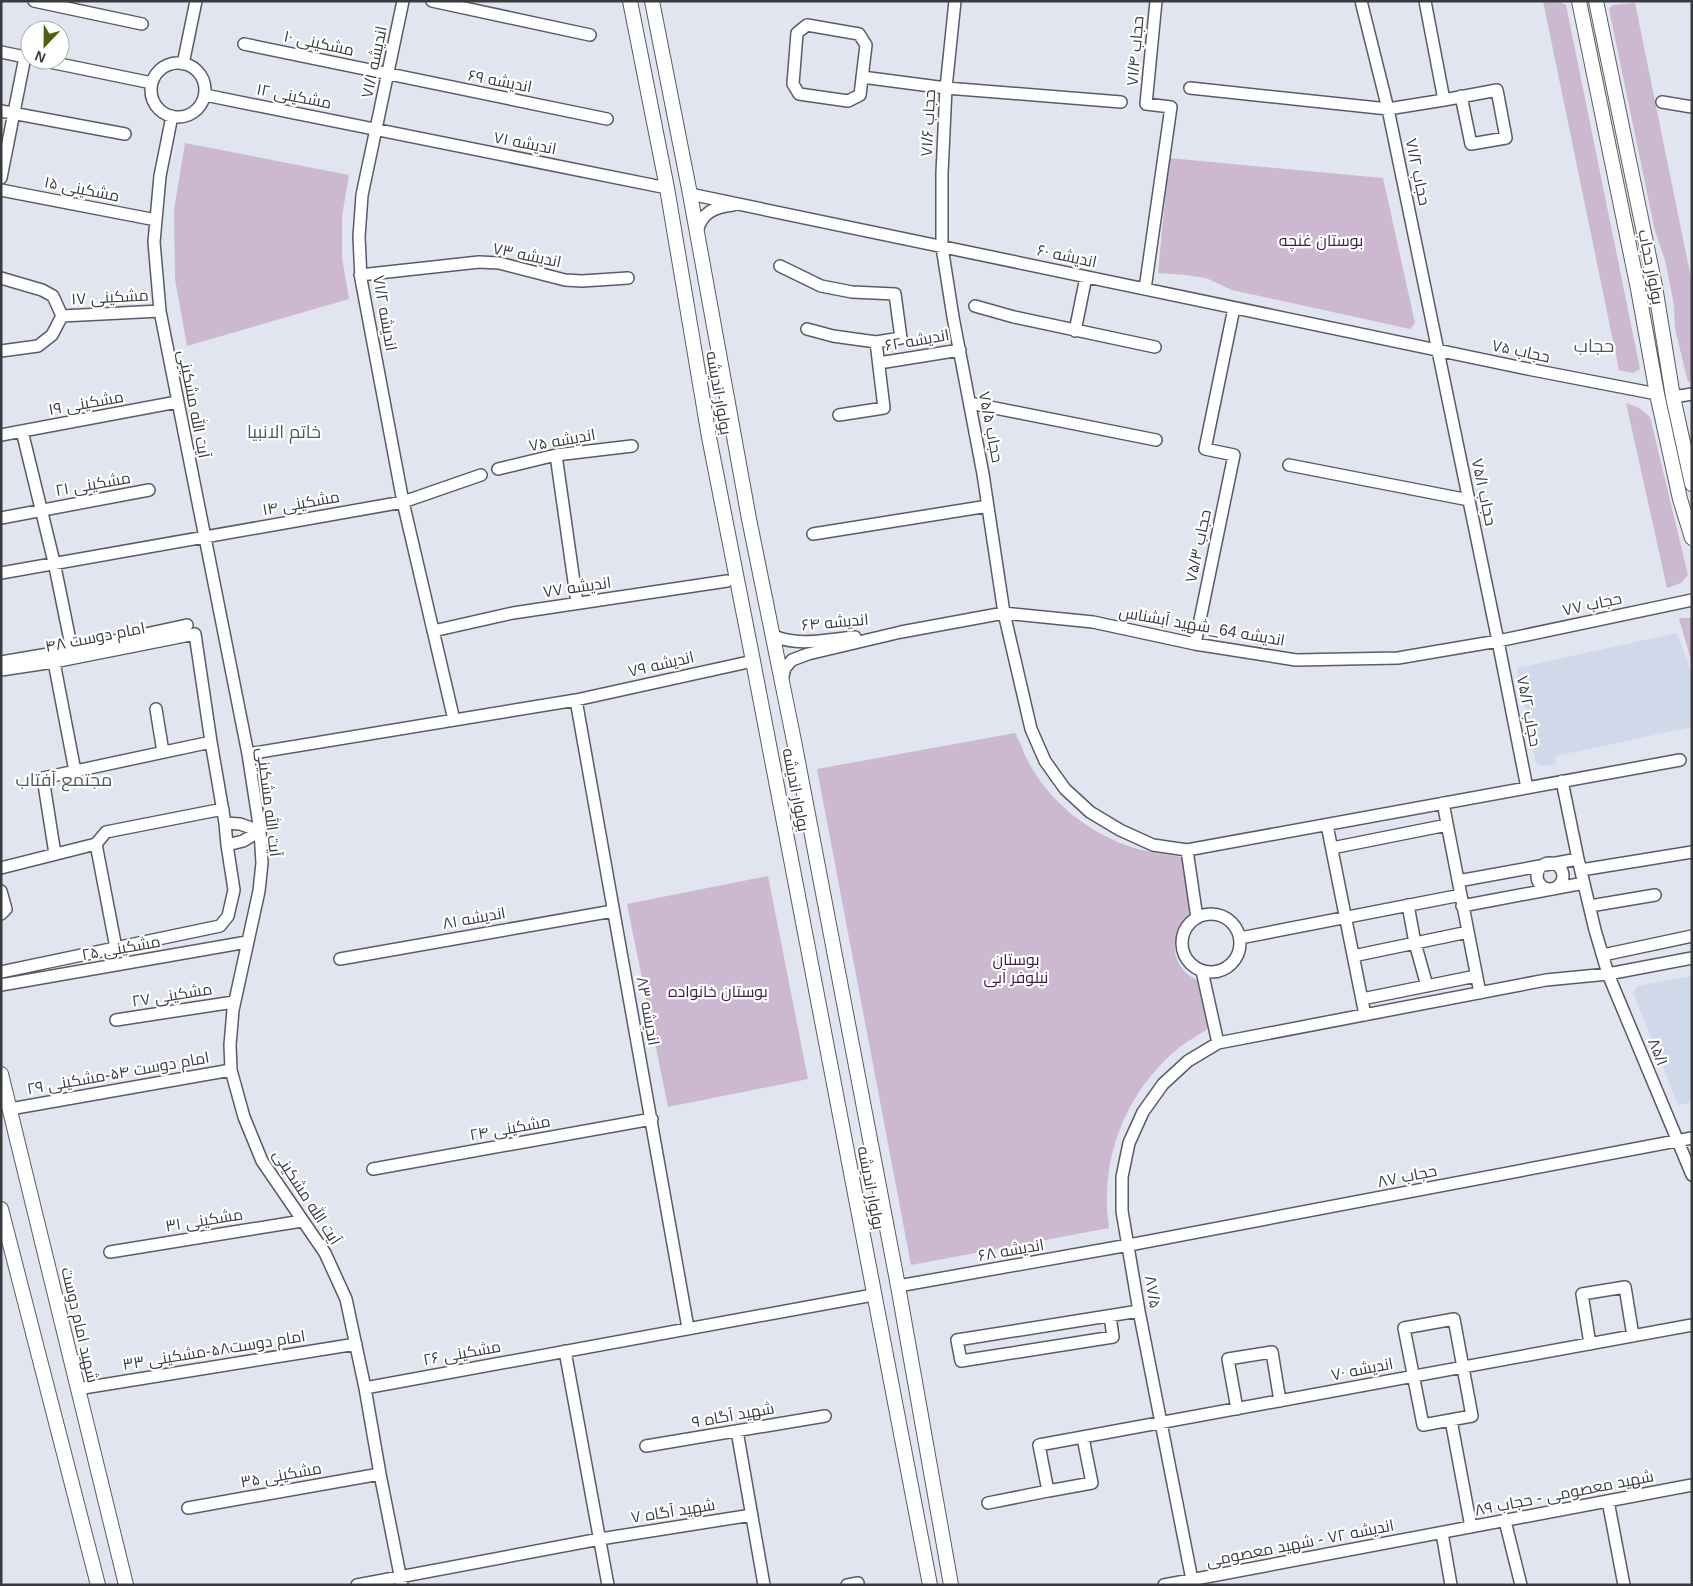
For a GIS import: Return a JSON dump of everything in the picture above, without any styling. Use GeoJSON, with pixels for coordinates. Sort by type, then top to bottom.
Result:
{"type":"FeatureCollection","features":[{"type":"Feature","properties":{"kind":"main road","name":"بولوار اندیشه"},"geometry":{"type":"LineString","coordinates":[[630,1],[667,188],[709,437],[754,661],[873,1294],[930,1585]]}},
{"type":"Feature","properties":{"kind":"main road","name":"بولوار اندیشه"},"geometry":{"type":"LineString","coordinates":[[652,1],[690,194],[748,519],[774,636],[898,1286],[951,1585]]}},
{"type":"Feature","properties":{"kind":"main road","name":"بولوار حجاب"},"geometry":{"type":"LineString","coordinates":[[1579,1],[1638,289],[1657,394],[1680,499],[1692,538]]}},
{"type":"Feature","properties":{"kind":"main road","name":"بولوار حجاب"},"geometry":{"type":"LineString","coordinates":[[1596,1],[1655,286],[1673,398],[1692,484]]}},
{"type":"Feature","properties":{"kind":"main road"},"geometry":{"type":"LineString","coordinates":[[1638,289],[1655,286]]}},
{"type":"Feature","properties":{"kind":"main road"},"geometry":{"type":"LineString","coordinates":[[726,524],[748,519]]}},
{"type":"Feature","properties":{"kind":"main road","name":"شهید امام دوست"},"geometry":{"type":"LineString","coordinates":[[1,1074],[126,1585]]}},
{"type":"Feature","properties":{"kind":"main road"},"geometry":{"type":"LineString","coordinates":[[1,1209],[98,1585]]}},
{"type":"Feature","properties":{"kind":"street"},"geometry":{"type":"LineString","coordinates":[[34,1],[142,24]]}},
{"type":"Feature","properties":{"kind":"street"},"geometry":{"type":"LineString","coordinates":[[183,64],[196,1]]}},
{"type":"Feature","properties":{"kind":"street","name":"اندیشه ۷۱/۱"},"geometry":{"type":"LineString","coordinates":[[376,130],[403,1]]}},
{"type":"Feature","properties":{"kind":"street"},"geometry":{"type":"LineString","coordinates":[[432,1],[590,35]]}},
{"type":"Feature","properties":{"kind":"street","name":"حجاب ۷۱/۶"},"geometry":{"type":"LineString","coordinates":[[942,247],[942,173],[946,88],[955,1]]}},
{"type":"Feature","properties":{"kind":"street","name":"حجاب ۷۱/۴"},"geometry":{"type":"LineString","coordinates":[[1145,289],[1171,107],[1146,104],[1156,1]]}},
{"type":"Feature","properties":{"kind":"street","name":"حجاب ۷۱/۲"},"geometry":{"type":"LineString","coordinates":[[1361,1],[1388,109],[1438,350]]}},
{"type":"Feature","properties":{"kind":"street"},"geometry":{"type":"LineString","coordinates":[[1425,1],[1444,100]]}},
{"type":"Feature","properties":{"kind":"street"},"geometry":{"type":"LineString","coordinates":[[807,25],[859,34],[866,45],[862,77],[860,95],[848,101],[799,94],[793,84],[797,33],[807,25]]}},
{"type":"Feature","properties":{"kind":"street","name":"مشکینی ۱۰"},"geometry":{"type":"LineString","coordinates":[[244,44],[387,75]]}},
{"type":"Feature","properties":{"kind":"street"},"geometry":{"type":"LineString","coordinates":[[1,52],[20,56]]}},
{"type":"Feature","properties":{"kind":"street"},"geometry":{"type":"LineString","coordinates":[[183,64],[190,66],[200,74],[205,88],[205,95],[203,102],[193,113],[186,116],[172,116],[165,114],[155,104],[152,97],[152,84],[158,72],[164,68],[170,65],[183,64]]}},
{"type":"Feature","properties":{"kind":"street"},"geometry":{"type":"LineString","coordinates":[[70,66],[152,84]]}},
{"type":"Feature","properties":{"kind":"street"},"geometry":{"type":"LineString","coordinates":[[1,178],[25,70]]}},
{"type":"Feature","properties":{"kind":"street","name":"اندیشه ۶۹"},"geometry":{"type":"LineString","coordinates":[[387,75],[607,119]]}},
{"type":"Feature","properties":{"kind":"street"},"geometry":{"type":"LineString","coordinates":[[862,77],[946,88],[1121,102]]}},
{"type":"Feature","properties":{"kind":"street"},"geometry":{"type":"LineString","coordinates":[[1190,88],[1388,109],[1444,100],[1461,96],[1497,90],[1506,138],[1471,144],[1461,96]]}},
{"type":"Feature","properties":{"kind":"street","name":"مشکینی ۱۲"},"geometry":{"type":"LineString","coordinates":[[205,95],[376,130]]}},
{"type":"Feature","properties":{"kind":"street"},"geometry":{"type":"LineString","coordinates":[[1662,102],[1692,107]]}},
{"type":"Feature","properties":{"kind":"street"},"geometry":{"type":"LineString","coordinates":[[1,111],[125,134]]}},
{"type":"Feature","properties":{"kind":"street","name":"آیت الله مشکینی"},"geometry":{"type":"LineString","coordinates":[[172,116],[160,176],[154,242],[160,311],[248,754],[260,831],[262,863],[259,891],[234,1002],[230,1045],[231,1070],[244,1117],[262,1161],[325,1253],[346,1298],[401,1580]]}},
{"type":"Feature","properties":{"kind":"street","name":"اندیشه ۷۱"},"geometry":{"type":"LineString","coordinates":[[376,130],[667,188]]}},
{"type":"Feature","properties":{"kind":"street","name":"اندیشه ۷۱/۲"},"geometry":{"type":"LineString","coordinates":[[376,130],[362,195],[359,238],[360,275],[403,502],[454,720]]}},
{"type":"Feature","properties":{"kind":"street","name":"مشکینی ۱۵"},"geometry":{"type":"LineString","coordinates":[[1,190],[156,220]]}},
{"type":"Feature","properties":{"kind":"street","name":"اندیشه ۶۰"},"geometry":{"type":"LineString","coordinates":[[690,194],[1438,350]]}},
{"type":"Feature","properties":{"kind":"street"},"geometry":{"type":"LineString","coordinates":[[697,234],[700,221],[705,214],[728,205],[739,204]]}},
{"type":"Feature","properties":{"kind":"street","name":"حجاب ۷۵/۵"},"geometry":{"type":"LineString","coordinates":[[942,247],[988,506],[1004,613],[1031,729],[1045,760],[1065,789],[1090,812],[1120,830],[1153,845],[1187,850],[1680,760]]}},
{"type":"Feature","properties":{"kind":"street","name":"اندیشه ۷۳"},"geometry":{"type":"LineString","coordinates":[[360,275],[479,262],[499,263],[565,280],[582,281],[628,278]]}},
{"type":"Feature","properties":{"kind":"street"},"geometry":{"type":"LineString","coordinates":[[780,266],[821,286],[852,292],[895,294],[900,338],[876,342],[833,336],[806,329]]}},
{"type":"Feature","properties":{"kind":"street"},"geometry":{"type":"LineString","coordinates":[[1075,331],[1086,277]]}},
{"type":"Feature","properties":{"kind":"street"},"geometry":{"type":"LineString","coordinates":[[1,278],[42,290],[53,296],[62,316],[52,335],[38,346],[1,352]]}},
{"type":"Feature","properties":{"kind":"street"},"geometry":{"type":"LineString","coordinates":[[976,306],[1075,331],[1155,347]]}},
{"type":"Feature","properties":{"kind":"street","name":"حجاب ۷۵/۳"},"geometry":{"type":"LineString","coordinates":[[1194,644],[1234,455],[1205,449],[1234,308]]}},
{"type":"Feature","properties":{"kind":"street","name":"مشکینی ۱۷"},"geometry":{"type":"LineString","coordinates":[[62,316],[160,311]]}},
{"type":"Feature","properties":{"kind":"street"},"geometry":{"type":"LineString","coordinates":[[839,415],[884,408],[876,342]]}},
{"type":"Feature","properties":{"kind":"street","name":"اندیشه ۶۲"},"geometry":{"type":"LineString","coordinates":[[879,363],[960,350]]}},
{"type":"Feature","properties":{"kind":"street","name":"حجاب ۷۵"},"geometry":{"type":"LineString","coordinates":[[1438,350],[1657,394]]}},
{"type":"Feature","properties":{"kind":"street","name":"حجاب ۷۵/۱"},"geometry":{"type":"LineString","coordinates":[[1438,350],[1498,640]]}},
{"type":"Feature","properties":{"kind":"street"},"geometry":{"type":"LineString","coordinates":[[1673,398],[1692,394]]}},
{"type":"Feature","properties":{"kind":"street","name":"مشکینی ۱۹"},"geometry":{"type":"LineString","coordinates":[[1,435],[178,402]]}},
{"type":"Feature","properties":{"kind":"street"},"geometry":{"type":"LineString","coordinates":[[970,404],[1156,440]]}},
{"type":"Feature","properties":{"kind":"street"},"geometry":{"type":"LineString","coordinates":[[22,431],[54,562],[72,650]]}},
{"type":"Feature","properties":{"kind":"street","name":"اندیشه ۷۵"},"geometry":{"type":"LineString","coordinates":[[498,469],[556,455],[632,446]]}},
{"type":"Feature","properties":{"kind":"street"},"geometry":{"type":"LineString","coordinates":[[556,455],[577,603]]}},
{"type":"Feature","properties":{"kind":"street"},"geometry":{"type":"LineString","coordinates":[[1289,465],[1469,500]]}},
{"type":"Feature","properties":{"kind":"street","name":"مشکینی ۱۴"},"geometry":{"type":"LineString","coordinates":[[1,573],[54,562],[403,502],[481,475]]}},
{"type":"Feature","properties":{"kind":"street","name":"مشکینی ۲۱"},"geometry":{"type":"LineString","coordinates":[[1,518],[149,490]]}},
{"type":"Feature","properties":{"kind":"street"},"geometry":{"type":"LineString","coordinates":[[813,534],[988,506]]}},
{"type":"Feature","properties":{"kind":"street","name":"اندیشه ۷۷"},"geometry":{"type":"LineString","coordinates":[[433,631],[513,613],[727,581]]}},
{"type":"Feature","properties":{"kind":"street","name":"حجاب ۷۷"},"geometry":{"type":"LineString","coordinates":[[1498,640],[1692,600]]}},
{"type":"Feature","properties":{"kind":"street","name":"اندیشه 64_شهید آبشناس"},"geometry":{"type":"LineString","coordinates":[[901,632],[1004,613],[1093,622],[1194,644],[1296,660],[1389,659],[1498,640]]}},
{"type":"Feature","properties":{"kind":"street"},"geometry":{"type":"LineString","coordinates":[[1,662],[72,650],[186,626]]}},
{"type":"Feature","properties":{"kind":"street"},"geometry":{"type":"LineString","coordinates":[[782,680],[785,668],[792,660],[808,654],[901,632]]}},
{"type":"Feature","properties":{"kind":"street","name":"اندیشه ۶۴"},"geometry":{"type":"LineString","coordinates":[[774,636],[786,641],[806,642],[901,632]]}},
{"type":"Feature","properties":{"kind":"street","name":"امام دوست ۴۸"},"geometry":{"type":"LineString","coordinates":[[1,670],[54,662],[195,634],[211,742]]}},
{"type":"Feature","properties":{"kind":"street","name":"حجاب ۷۵/۲"},"geometry":{"type":"LineString","coordinates":[[1498,640],[1527,788]]}},
{"type":"Feature","properties":{"kind":"street","name":"اندیشه ۷۹"},"geometry":{"type":"LineString","coordinates":[[248,754],[576,700],[754,661]]}},
{"type":"Feature","properties":{"kind":"street"},"geometry":{"type":"LineString","coordinates":[[54,662],[75,771]]}},
{"type":"Feature","properties":{"kind":"street","name":"اندیشه ۸۳"},"geometry":{"type":"LineString","coordinates":[[576,700],[688,1328]]}},
{"type":"Feature","properties":{"kind":"street"},"geometry":{"type":"LineString","coordinates":[[156,709],[163,752]]}},
{"type":"Feature","properties":{"kind":"street"},"geometry":{"type":"LineString","coordinates":[[1,972],[220,926],[228,916],[234,890],[223,809],[211,742],[43,778],[55,854]]}},
{"type":"Feature","properties":{"kind":"street","name":"۸۵/۱"},"geometry":{"type":"LineString","coordinates":[[1562,781],[1579,864],[1608,974],[1692,1175]]}},
{"type":"Feature","properties":{"kind":"street"},"geometry":{"type":"LineString","coordinates":[[1442,803],[1480,993]]}},
{"type":"Feature","properties":{"kind":"street"},"geometry":{"type":"LineString","coordinates":[[1,868],[96,844],[106,832],[223,809]]}},
{"type":"Feature","properties":{"kind":"street"},"geometry":{"type":"LineString","coordinates":[[225,824],[240,824],[260,831]]}},
{"type":"Feature","properties":{"kind":"street"},"geometry":{"type":"LineString","coordinates":[[1327,824],[1365,1015]]}},
{"type":"Feature","properties":{"kind":"street"},"geometry":{"type":"LineString","coordinates":[[1332,848],[1447,825]]}},
{"type":"Feature","properties":{"kind":"street"},"geometry":{"type":"LineString","coordinates":[[227,845],[243,841],[260,831]]}},
{"type":"Feature","properties":{"kind":"street"},"geometry":{"type":"LineString","coordinates":[[96,844],[116,948]]}},
{"type":"Feature","properties":{"kind":"street"},"geometry":{"type":"LineString","coordinates":[[1187,850],[1196,918]]}},
{"type":"Feature","properties":{"kind":"street"},"geometry":{"type":"LineString","coordinates":[[1458,881],[1550,863],[1558,866],[1562,874],[1561,882],[1558,886],[1550,889],[1543,887],[1538,880],[1539,869],[1546,864],[1579,864],[1692,852]]}},
{"type":"Feature","properties":{"kind":"street"},"geometry":{"type":"LineString","coordinates":[[1240,938],[1408,906],[1550,889],[1584,883]]}},
{"type":"Feature","properties":{"kind":"street"},"geometry":{"type":"LineString","coordinates":[[1,891],[6,909],[1,914]]}},
{"type":"Feature","properties":{"kind":"street"},"geometry":{"type":"LineString","coordinates":[[1590,906],[1655,895]]}},
{"type":"Feature","properties":{"kind":"street"},"geometry":{"type":"LineString","coordinates":[[1408,906],[1415,942],[1427,986]]}},
{"type":"Feature","properties":{"kind":"street","name":"اندیشه ۸۱"},"geometry":{"type":"LineString","coordinates":[[340,959],[614,911]]}},
{"type":"Feature","properties":{"kind":"street"},"geometry":{"type":"LineString","coordinates":[[1207,914],[1219,915],[1229,920],[1237,929],[1240,938],[1239,952],[1234,961],[1226,969],[1215,972],[1202,971],[1193,966],[1186,959],[1182,947],[1183,936],[1188,925],[1196,918],[1207,914]]}},
{"type":"Feature","properties":{"kind":"street"},"geometry":{"type":"LineString","coordinates":[[1353,956],[1468,932]]}},
{"type":"Feature","properties":{"kind":"street"},"geometry":{"type":"LineString","coordinates":[[1603,955],[1692,936]]}},
{"type":"Feature","properties":{"kind":"street","name":"مشکینی ۲۵"},"geometry":{"type":"LineString","coordinates":[[1,985],[247,942]]}},
{"type":"Feature","properties":{"kind":"street"},"geometry":{"type":"LineString","coordinates":[[1202,971],[1218,1043],[1546,980],[1608,974],[1692,958]]}},
{"type":"Feature","properties":{"kind":"street"},"geometry":{"type":"LineString","coordinates":[[1362,999],[1476,976]]}},
{"type":"Feature","properties":{"kind":"street","name":"مشکینی ۲۷"},"geometry":{"type":"LineString","coordinates":[[116,1020],[234,1002]]}},
{"type":"Feature","properties":{"kind":"street","name":"۸۷/۵"},"geometry":{"type":"LineString","coordinates":[[1192,1582],[1139,1311],[1122,1211],[1122,1177],[1129,1143],[1143,1112],[1163,1084],[1188,1061],[1218,1043]]}},
{"type":"Feature","properties":{"kind":"street","name":"امام دوست ۵۴-مشکینی ۲۹"},"geometry":{"type":"LineString","coordinates":[[10,1108],[231,1070]]}},
{"type":"Feature","properties":{"kind":"street","name":"مشکینی ۲۴"},"geometry":{"type":"LineString","coordinates":[[373,1169],[652,1119]]}},
{"type":"Feature","properties":{"kind":"street","name":"حجاب ۸۷"},"geometry":{"type":"LineString","coordinates":[[1129,1245],[1692,1138]]}},
{"type":"Feature","properties":{"kind":"street","name":"مشکینی ۳۱"},"geometry":{"type":"LineString","coordinates":[[110,1252],[302,1221]]}},
{"type":"Feature","properties":{"kind":"street","name":"اندیشه ۶۸"},"geometry":{"type":"LineString","coordinates":[[898,1286],[1129,1245]]}},
{"type":"Feature","properties":{"kind":"street"},"geometry":{"type":"LineString","coordinates":[[1590,1344],[1582,1294],[1625,1287],[1633,1336]]}},
{"type":"Feature","properties":{"kind":"street"},"geometry":{"type":"LineString","coordinates":[[608,1585],[565,1351],[873,1294]]}},
{"type":"Feature","properties":{"kind":"street"},"geometry":{"type":"LineString","coordinates":[[1110,1316],[1113,1337],[961,1361],[958,1340],[1139,1311]]}},
{"type":"Feature","properties":{"kind":"street"},"geometry":{"type":"LineString","coordinates":[[1454,1319],[1463,1367],[1472,1416],[1422,1426],[1404,1328],[1454,1319]]}},
{"type":"Feature","properties":{"kind":"street","name":"اندیشه ۷۰"},"geometry":{"type":"LineString","coordinates":[[1048,1491],[1039,1446],[1692,1325]]}},
{"type":"Feature","properties":{"kind":"street","name":"امام دوست۵۸-مشکینی ۳۳"},"geometry":{"type":"LineString","coordinates":[[77,1389],[356,1344]]}},
{"type":"Feature","properties":{"kind":"street","name":"مشکینی ۲۶"},"geometry":{"type":"LineString","coordinates":[[365,1388],[565,1351]]}},
{"type":"Feature","properties":{"kind":"street"},"geometry":{"type":"LineString","coordinates":[[1237,1409],[1228,1359],[1272,1352],[1280,1401]]}},
{"type":"Feature","properties":{"kind":"street","name":"شهید آگاه ۹"},"geometry":{"type":"LineString","coordinates":[[646,1446],[825,1416]]}},
{"type":"Feature","properties":{"kind":"street"},"geometry":{"type":"LineString","coordinates":[[1451,1420],[1471,1528]]}},
{"type":"Feature","properties":{"kind":"street"},"geometry":{"type":"LineString","coordinates":[[737,1431],[764,1585]]}},
{"type":"Feature","properties":{"kind":"street"},"geometry":{"type":"LineString","coordinates":[[988,1503],[1092,1483],[1083,1438]]}},
{"type":"Feature","properties":{"kind":"street","name":"مشکینی ۳۵"},"geometry":{"type":"LineString","coordinates":[[188,1508],[380,1474]]}},
{"type":"Feature","properties":{"kind":"street","name":"شهید معصومی - حجاب ۸۹"},"geometry":{"type":"LineString","coordinates":[[1442,1533],[1692,1485]]}},
{"type":"Feature","properties":{"kind":"street"},"geometry":{"type":"LineString","coordinates":[[1608,1501],[1624,1585]]}},
{"type":"Feature","properties":{"kind":"street","name":"شهید آگاه ۷"},"geometry":{"type":"LineString","coordinates":[[357,1585],[401,1580],[600,1539],[752,1515]]}},
{"type":"Feature","properties":{"kind":"street"},"geometry":{"type":"LineString","coordinates":[[1505,1521],[1521,1585]]}},
{"type":"Feature","properties":{"kind":"street"},"geometry":{"type":"LineString","coordinates":[[1442,1533],[1452,1585]]}},
{"type":"Feature","properties":{"kind":"street","name":"اندیشه ۷۲ - شهید معصومی"},"geometry":{"type":"LineString","coordinates":[[1164,1585],[1192,1582],[1442,1533]]}},
{"type":"Feature","properties":{"kind":"shaded area"},"geometry":{"type":"Polygon","coordinates":[[[1677,633],[1692,674],[1692,727],[1555,756],[1556,764],[1542,766],[1538,764],[1535,760],[1517,668],[1677,633]]]}},
{"type":"Feature","properties":{"kind":"shaded area"},"geometry":{"type":"Polygon","coordinates":[[[1692,976],[1692,1102],[1678,1105],[1633,993],[1637,986],[1692,976]]]}},
{"type":"Feature","properties":{"kind":"green space"},"geometry":{"type":"Polygon","coordinates":[[[1543,1],[1558,1],[1566,5],[1640,369],[1633,373],[1619,370],[1543,1]]]}},
{"type":"Feature","properties":{"kind":"green space"},"geometry":{"type":"Polygon","coordinates":[[[1635,3],[1692,283],[1692,381],[1688,382],[1675,329],[1674,305],[1665,260],[1655,231],[1609,9],[1613,5],[1635,3]]]}},
{"type":"Feature","properties":{"kind":"green space"},"geometry":{"type":"Polygon","coordinates":[[[185,143],[349,175],[342,216],[342,258],[349,299],[187,346],[175,279],[174,210],[185,143]]]}},
{"type":"Feature","properties":{"kind":"green space","name":"بوستان غنچه"},"geometry":{"type":"Polygon","coordinates":[[[1169,158],[1383,178],[1415,323],[1410,329],[1232,290],[1206,278],[1158,273],[1169,158]]]}},
{"type":"Feature","properties":{"kind":"green space"},"geometry":{"type":"Polygon","coordinates":[[[1626,403],[1639,408],[1650,417],[1688,575],[1681,583],[1667,588],[1626,403]]]}},
{"type":"Feature","properties":{"kind":"green space"},"geometry":{"type":"Polygon","coordinates":[[[1679,618],[1692,618],[1692,664],[1679,618]]]}},
{"type":"Feature","properties":{"kind":"green space","name":"بوستان نیلوفر آبی"},"geometry":{"type":"Polygon","coordinates":[[[1015,733],[1036,775],[1057,801],[1082,822],[1111,839],[1133,847],[1154,853],[1182,857],[1192,918],[1183,926],[1178,934],[1175,953],[1178,962],[1184,970],[1202,982],[1209,1028],[1183,1044],[1164,1061],[1150,1077],[1127,1112],[1113,1152],[1109,1173],[1107,1202],[1109,1228],[911,1265],[817,769],[1015,733]]]}},
{"type":"Feature","properties":{"kind":"green space","name":"بوستان خانواده"},"geometry":{"type":"Polygon","coordinates":[[[768,876],[808,1079],[668,1107],[627,904],[768,876]]]}},
{"type":"Feature","properties":{"kind":"district","name":"حجاب"},"geometry":{"type":"Point","coordinates":[1594,346]}},
{"type":"Feature","properties":{"kind":"district","name":"خاتم الانبیا"},"geometry":{"type":"Point","coordinates":[284,432]}},
{"type":"Feature","properties":{"kind":"district","name":"مجتمع آفتاب"},"geometry":{"type":"Point","coordinates":[64,780]}}]}
